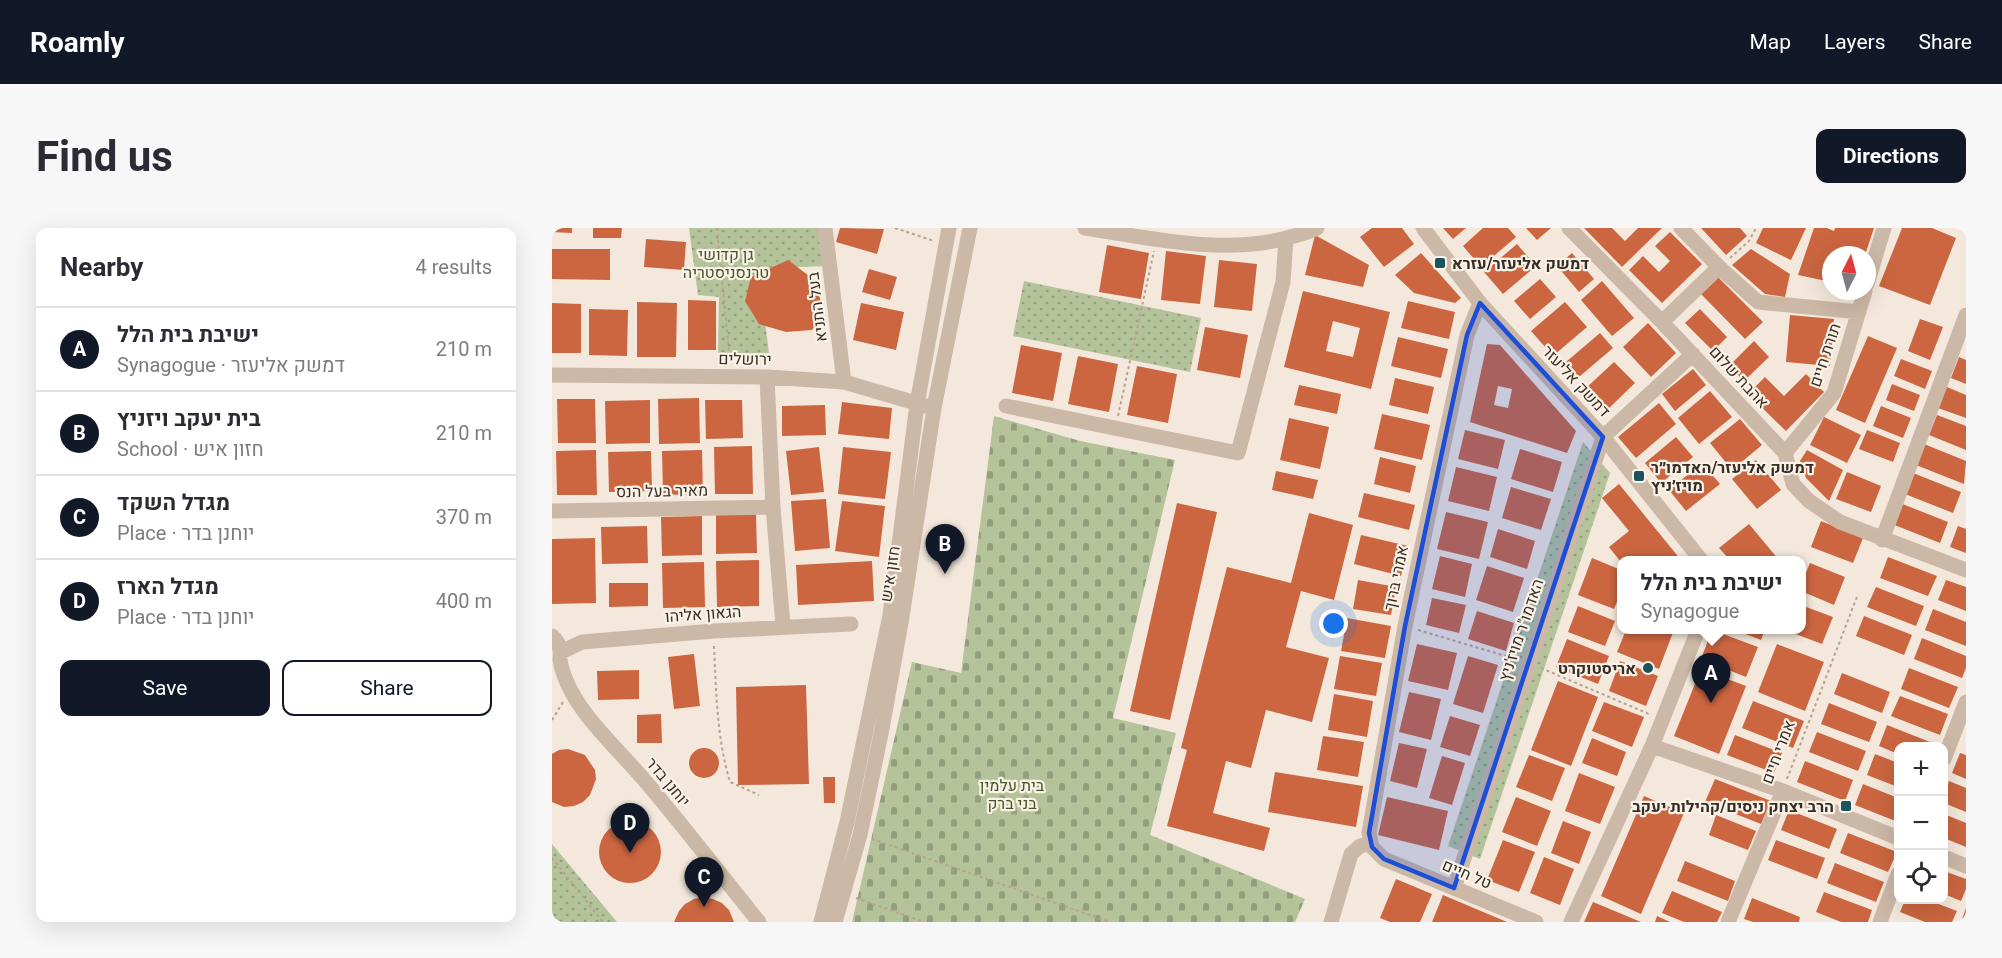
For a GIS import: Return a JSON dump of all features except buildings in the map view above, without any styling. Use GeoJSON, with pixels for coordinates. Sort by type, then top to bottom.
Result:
{"type":"FeatureCollection","features":[{"type":"Feature","properties":{"kind":"street","name":"בעל התניא"},"geometry":{"type":"LineString","coordinates":[[825,228],[844,382]]}},
{"type":"Feature","properties":{"kind":"street","name":"חזון איש"},"geometry":{"type":"LineString","coordinates":[[821,922],[847,822],[890,615],[917,404],[949,228]]}},
{"type":"Feature","properties":{"kind":"street","name":"חזון איש"},"geometry":{"type":"LineString","coordinates":[[835,922],[860,835],[882,729],[934,408],[970,228]]}},
{"type":"Feature","properties":{"kind":"street"},"geometry":{"type":"LineString","coordinates":[[1085,228],[1117,230],[1156,240],[1221,245],[1263,244],[1310,232],[1317,228]]}},
{"type":"Feature","properties":{"kind":"street","name":"דמשק אליעזר"},"geometry":{"type":"LineString","coordinates":[[1423,228],[1480,303],[1603,437],[1697,556]]}},
{"type":"Feature","properties":{"kind":"street","name":"אהבת שלום"},"geometry":{"type":"LineString","coordinates":[[1569,228],[1693,354],[1785,453],[1793,484],[1809,501],[1840,522],[1882,540],[1966,570]]}},
{"type":"Feature","properties":{"kind":"street"},"geometry":{"type":"LineString","coordinates":[[1681,228],[1758,302],[1858,312]]}},
{"type":"Feature","properties":{"kind":"street"},"geometry":{"type":"LineString","coordinates":[[1876,254],[1884,228]]}},
{"type":"Feature","properties":{"kind":"street"},"geometry":{"type":"LineString","coordinates":[[1006,406],[1238,453],[1283,282],[1286,238]]}},
{"type":"Feature","properties":{"kind":"street"},"geometry":{"type":"LineString","coordinates":[[1662,322],[1719,267]]}},
{"type":"Feature","properties":{"kind":"street","name":"תורת חיים"},"geometry":{"type":"LineString","coordinates":[[1785,453],[1834,393],[1862,300]]}},
{"type":"Feature","properties":{"kind":"street","name":"אמרי ברוך"},"geometry":{"type":"LineString","coordinates":[[1371,843],[1369,833],[1405,626],[1467,335],[1480,303]]}},
{"type":"Feature","properties":{"kind":"street"},"geometry":{"type":"LineString","coordinates":[[1882,540],[1966,315]]}},
{"type":"Feature","properties":{"kind":"street"},"geometry":{"type":"LineString","coordinates":[[1603,437],[1693,354]]}},
{"type":"Feature","properties":{"kind":"street","name":"ירושלים"},"geometry":{"type":"LineString","coordinates":[[552,375],[767,377],[844,382],[934,408]]}},
{"type":"Feature","properties":{"kind":"street"},"geometry":{"type":"LineString","coordinates":[[767,377],[773,507],[783,626]]}},
{"type":"Feature","properties":{"kind":"street","name":"האדמו\"ר מויז'ניץ"},"geometry":{"type":"LineString","coordinates":[[1454,888],[1603,437]]}},
{"type":"Feature","properties":{"kind":"street","name":"מאיר בעל הנס"},"geometry":{"type":"LineString","coordinates":[[552,511],[773,507]]}},
{"type":"Feature","properties":{"kind":"street","name":"הגאון אליהו"},"geometry":{"type":"LineString","coordinates":[[558,661],[582,642],[783,626],[851,624]]}},
{"type":"Feature","properties":{"kind":"street"},"geometry":{"type":"LineString","coordinates":[[1571,922],[1652,747],[1696,634]]}},
{"type":"Feature","properties":{"kind":"street","name":"יוחנן בדר"},"geometry":{"type":"LineString","coordinates":[[552,636],[559,645],[558,661],[563,676],[583,710],[646,782],[759,922]]}},
{"type":"Feature","properties":{"kind":"street"},"geometry":{"type":"LineString","coordinates":[[1948,749],[1966,702]]}},
{"type":"Feature","properties":{"kind":"street"},"geometry":{"type":"LineString","coordinates":[[1652,747],[1783,791],[1894,836]]}},
{"type":"Feature","properties":{"kind":"street","name":"אמרי חיים"},"geometry":{"type":"LineString","coordinates":[[1728,922],[1783,791]]}},
{"type":"Feature","properties":{"kind":"street"},"geometry":{"type":"LineString","coordinates":[[1331,922],[1351,854],[1360,846],[1371,843]]}},
{"type":"Feature","properties":{"kind":"street","name":"טל חיים"},"geometry":{"type":"LineString","coordinates":[[1371,843],[1384,859],[1536,922]]}},
{"type":"Feature","properties":{"kind":"street"},"geometry":{"type":"LineString","coordinates":[[1948,858],[1966,866]]}},
{"type":"Feature","properties":{"kind":"street"},"geometry":{"type":"LineString","coordinates":[[1880,922],[1894,887]]}},
{"type":"Feature","properties":{"kind":"path"},"geometry":{"type":"LineString","coordinates":[[717,228],[732,377]]}},
{"type":"Feature","properties":{"kind":"path"},"geometry":{"type":"LineString","coordinates":[[896,228],[945,244]]}},
{"type":"Feature","properties":{"kind":"path"},"geometry":{"type":"LineString","coordinates":[[1719,267],[1749,241],[1756,228]]}},
{"type":"Feature","properties":{"kind":"path"},"geometry":{"type":"LineString","coordinates":[[1116,428],[1156,240]]}},
{"type":"Feature","properties":{"kind":"path","name":"אמרי חיים"},"geometry":{"type":"LineString","coordinates":[[1783,791],[1858,594]]}},
{"type":"Feature","properties":{"kind":"path"},"geometry":{"type":"LineString","coordinates":[[714,631],[715,679],[724,762],[730,782],[759,795]]}},
{"type":"Feature","properties":{"kind":"path"},"geometry":{"type":"LineString","coordinates":[[552,720],[571,690]]}},
{"type":"Feature","properties":{"kind":"path"},"geometry":{"type":"LineString","coordinates":[[860,835],[1110,922]]}},
{"type":"Feature","properties":{"kind":"path"},"geometry":{"type":"LineString","coordinates":[[552,858],[603,922]]}},
{"type":"Feature","properties":{"kind":"path"},"geometry":{"type":"LineString","coordinates":[[843,893],[924,922]]}},
{"type":"Feature","properties":{"kind":"highlighted area"},"geometry":{"type":"Polygon","coordinates":[[[1480,303],[1603,437],[1454,888],[1384,859],[1372,847],[1369,833],[1405,626],[1467,335],[1480,303]]]}},
{"type":"Feature","properties":{"kind":"green space","name":"גן קדושי טרנסניסטריה"},"geometry":{"type":"Polygon","coordinates":[[[689,228],[822,228],[829,266],[758,268],[769,353],[718,355],[719,297],[698,295],[689,228]]]}},
{"type":"Feature","properties":{"kind":"green space"},"geometry":{"type":"Polygon","coordinates":[[[1024,281],[1201,318],[1190,372],[1013,336],[1024,281]]]}},
{"type":"Feature","properties":{"kind":"green space","name":"בית עלמין בני ברק"},"geometry":{"type":"Polygon","coordinates":[[[994,416],[1080,441],[1175,460],[1113,718],[1176,733],[1150,835],[1305,899],[1295,922],[852,922],[912,662],[961,673],[994,416]]]}},
{"type":"Feature","properties":{"kind":"green space"},"geometry":{"type":"Polygon","coordinates":[[[1583,442],[1610,473],[1480,859],[1448,846],[1583,442]]]}},
{"type":"Feature","properties":{"kind":"green space"},"geometry":{"type":"Polygon","coordinates":[[[552,844],[617,922],[552,922],[552,844]]]}},
{"type":"Feature","properties":{"kind":"place","name":"דמשק אליעזר/עזרא"},"geometry":{"type":"Point","coordinates":[1440,263]}},
{"type":"Feature","properties":{"kind":"place","name":"דמשק אליעזר/האדמו״ר מויז׳ניץ"},"geometry":{"type":"Point","coordinates":[1639,476]}},
{"type":"Feature","properties":{"kind":"place","name":"בית יעקב ויזניץ"},"geometry":{"type":"Point","coordinates":[945,574]}},
{"type":"Feature","properties":{"kind":"place","name":"אריסטוקרט"},"geometry":{"type":"Point","coordinates":[1648,668]}},
{"type":"Feature","properties":{"kind":"place","name":"ישיבת בית הלל"},"geometry":{"type":"Point","coordinates":[1711,703]}},
{"type":"Feature","properties":{"kind":"place","name":"הרב יצחק ניסים/קהילות יעקב"},"geometry":{"type":"Point","coordinates":[1846,806]}},
{"type":"Feature","properties":{"kind":"place","name":"מגדל הארז"},"geometry":{"type":"Point","coordinates":[630,853]}},
{"type":"Feature","properties":{"kind":"place","name":"מגדל השקד"},"geometry":{"type":"Point","coordinates":[704,907]}}]}
